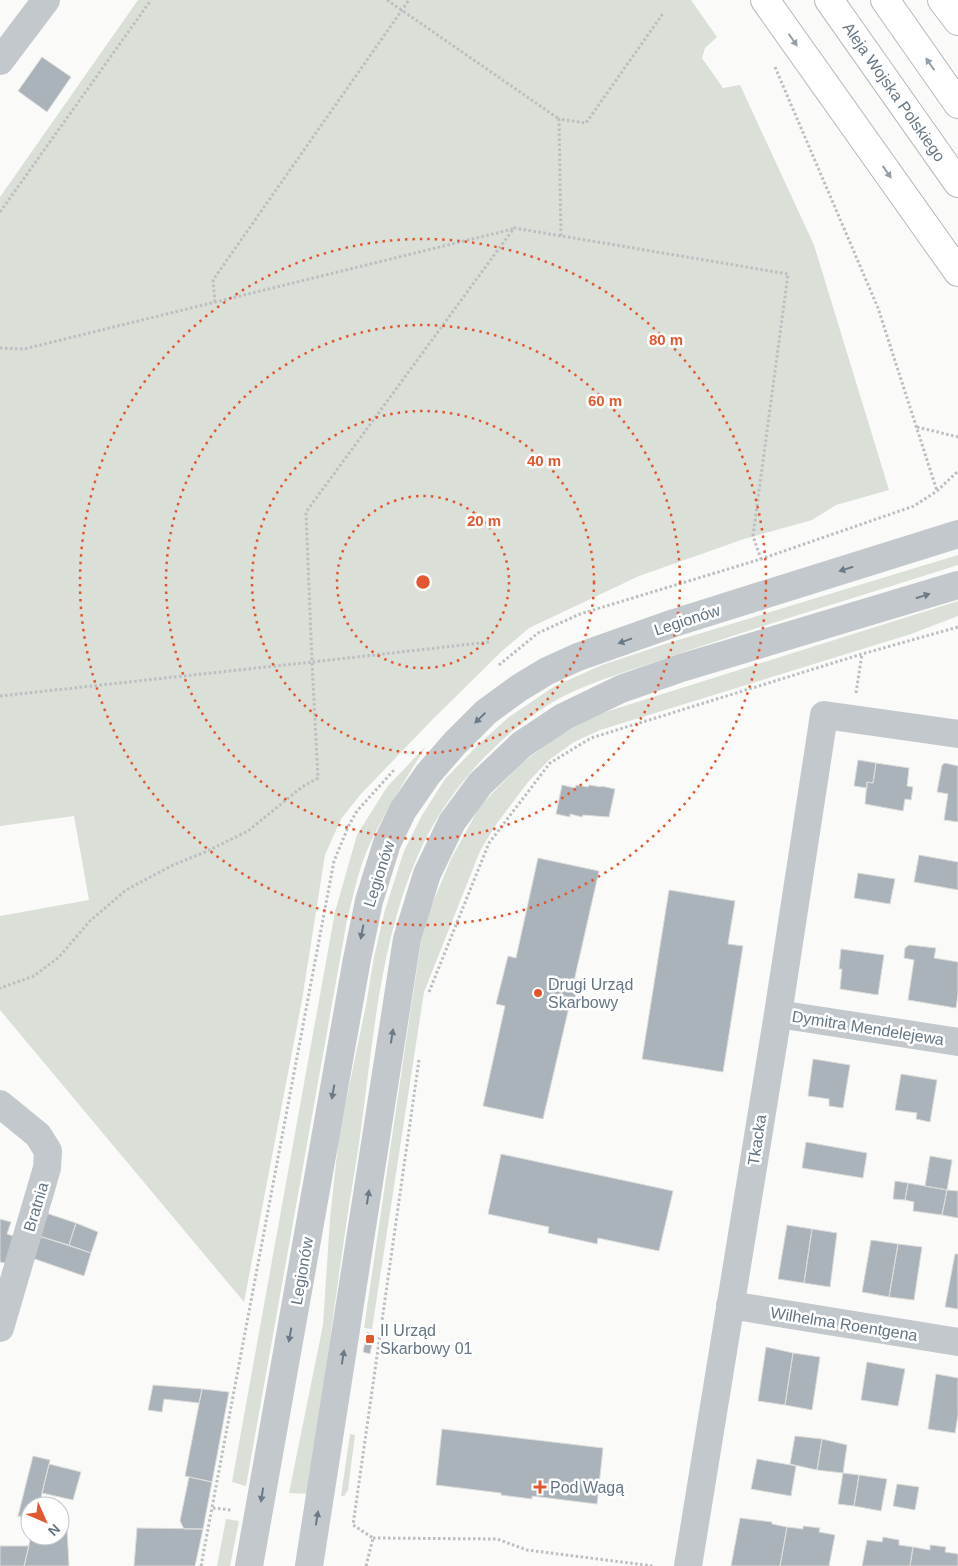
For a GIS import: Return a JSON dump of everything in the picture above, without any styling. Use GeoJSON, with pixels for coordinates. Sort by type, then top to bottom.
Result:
{"type":"FeatureCollection","features":[{"type":"Feature","properties":{"kind":"main road"},"geometry":{"type":"LineString","coordinates":[[765,0],[958,272]]}},
{"type":"Feature","properties":{"kind":"main road","name":"Aleja Wojska Polskiego"},"geometry":{"type":"LineString","coordinates":[[829,0],[958,183]]}},
{"type":"Feature","properties":{"kind":"main road"},"geometry":{"type":"LineString","coordinates":[[885,0],[958,104]]}},
{"type":"Feature","properties":{"kind":"main road"},"geometry":{"type":"LineString","coordinates":[[942,0],[958,21]]}},
{"type":"Feature","properties":{"kind":"street"},"geometry":{"type":"LineString","coordinates":[[0,61],[46,0]]}},
{"type":"Feature","properties":{"kind":"street","name":"Legionów"},"geometry":{"type":"LineString","coordinates":[[249,1566],[357,959],[369,901],[387,843],[403,810],[428,774],[454,743],[486,712],[519,688],[547,671],[578,657],[674,623],[958,534]]}},
{"type":"Feature","properties":{"kind":"street"},"geometry":{"type":"LineString","coordinates":[[309,1566],[407,939],[427,874],[452,822],[480,784],[521,745],[563,717],[621,689],[681,668],[958,585]]}},
{"type":"Feature","properties":{"kind":"street","name":"Tkacka"},"geometry":{"type":"LineString","coordinates":[[688,1566],[778,1014],[824,715],[852,718]]}},
{"type":"Feature","properties":{"kind":"street"},"geometry":{"type":"LineString","coordinates":[[852,718],[958,734]]}},
{"type":"Feature","properties":{"kind":"street","name":"Dymitra Mendelejewa"},"geometry":{"type":"LineString","coordinates":[[778,1014],[958,1042]]}},
{"type":"Feature","properties":{"kind":"street","name":"Bratnia"},"geometry":{"type":"LineString","coordinates":[[0,1104],[38,1135],[48,1151],[47,1168],[0,1328]]}},
{"type":"Feature","properties":{"kind":"street","name":"Wilhelma Roentgena"},"geometry":{"type":"LineString","coordinates":[[730,1305],[958,1342]]}},
{"type":"Feature","properties":{"kind":"path"},"geometry":{"type":"LineString","coordinates":[[0,212],[151,0]]}},
{"type":"Feature","properties":{"kind":"path"},"geometry":{"type":"LineString","coordinates":[[387,0],[559,119],[586,123],[664,12]]}},
{"type":"Feature","properties":{"kind":"path"},"geometry":{"type":"LineString","coordinates":[[215,302],[213,280],[409,0]]}},
{"type":"Feature","properties":{"kind":"path"},"geometry":{"type":"LineString","coordinates":[[772,58],[878,308],[937,491]]}},
{"type":"Feature","properties":{"kind":"path"},"geometry":{"type":"LineString","coordinates":[[559,119],[561,236]]}},
{"type":"Feature","properties":{"kind":"path"},"geometry":{"type":"LineString","coordinates":[[0,988],[34,976],[59,957],[90,921],[126,890],[173,865],[248,831],[302,787],[318,778],[306,512],[514,228]]}},
{"type":"Feature","properties":{"kind":"path"},"geometry":{"type":"LineString","coordinates":[[0,348],[24,349],[514,228],[788,274],[753,536],[761,559]]}},
{"type":"Feature","properties":{"kind":"path"},"geometry":{"type":"LineString","coordinates":[[917,427],[958,437]]}},
{"type":"Feature","properties":{"kind":"path"},"geometry":{"type":"LineString","coordinates":[[580,614],[761,559],[914,506],[937,491],[958,472]]}},
{"type":"Feature","properties":{"kind":"path"},"geometry":{"type":"LineString","coordinates":[[429,994],[489,843],[550,763],[591,738],[862,654],[958,627]]}},
{"type":"Feature","properties":{"kind":"path"},"geometry":{"type":"LineString","coordinates":[[0,696],[489,642]]}},
{"type":"Feature","properties":{"kind":"path"},"geometry":{"type":"LineString","coordinates":[[852,718],[862,654]]}},
{"type":"Feature","properties":{"kind":"path"},"geometry":{"type":"LineString","coordinates":[[201,1566],[334,861],[357,811],[393,771]]}},
{"type":"Feature","properties":{"kind":"path"},"geometry":{"type":"LineString","coordinates":[[420,1052],[353,1525],[373,1538],[497,1539],[527,1550],[653,1566]]}},
{"type":"Feature","properties":{"kind":"path"},"geometry":{"type":"LineString","coordinates":[[213,1508],[240,1512]]}},
{"type":"Feature","properties":{"kind":"path"},"geometry":{"type":"LineString","coordinates":[[366,1566],[373,1538]]}},
{"type":"Feature","properties":{"kind":"shaded area"},"geometry":{"type":"Polygon","coordinates":[[[138,0],[691,0],[717,37],[705,48],[702,58],[723,88],[740,85],[814,245],[889,490],[836,505],[812,520],[744,539],[639,576],[529,628],[502,651],[432,720],[360,795],[341,819],[325,855],[302,1000],[244,1302],[0,1010],[0,916],[89,900],[74,816],[0,826],[0,197],[138,0]]]}},
{"type":"Feature","properties":{"kind":"shaded area"},"geometry":{"type":"Polygon","coordinates":[[[958,555],[958,565],[710,643],[574,691],[560,698],[517,727],[478,765],[444,807],[430,830],[406,886],[387,956],[374,1029],[341,1259],[310,1494],[289,1493],[323,1325],[330,1219],[339,1135],[374,957],[385,910],[404,851],[421,817],[445,779],[509,717],[555,686],[602,665],[958,555]]]}},
{"type":"Feature","properties":{"kind":"shaded area"},"geometry":{"type":"Polygon","coordinates":[[[958,601],[958,616],[911,634],[600,730],[574,742],[549,760],[528,782],[495,826],[480,851],[424,992],[372,1329],[364,1328],[421,942],[431,907],[451,859],[480,806],[523,762],[558,736],[596,715],[958,601]]]}},
{"type":"Feature","properties":{"kind":"shaded area"},"geometry":{"type":"Polygon","coordinates":[[[426,746],[394,798],[372,839],[360,870],[347,920],[246,1486],[232,1482],[335,912],[357,835],[387,787],[426,746]]]}},
{"type":"Feature","properties":{"kind":"shaded area"},"geometry":{"type":"Polygon","coordinates":[[[350,1434],[355,1435],[348,1490],[344,1496],[341,1496],[350,1434]]]}},
{"type":"Feature","properties":{"kind":"shaded area"},"geometry":{"type":"Polygon","coordinates":[[[226,1519],[239,1521],[230,1566],[217,1566],[226,1519]]]}},
{"type":"Feature","properties":{"kind":"building"},"geometry":{"type":"Polygon","coordinates":[[[42,57],[71,77],[47,112],[18,91],[42,57]]]}},
{"type":"Feature","properties":{"kind":"building"},"geometry":{"type":"Polygon","coordinates":[[[858,760],[876,763],[873,783],[867,782],[867,788],[854,786],[858,760]]]}},
{"type":"Feature","properties":{"kind":"building"},"geometry":{"type":"Polygon","coordinates":[[[876,763],[909,768],[907,786],[913,787],[911,800],[905,799],[903,811],[865,804],[867,782],[873,783],[876,763]]]}},
{"type":"Feature","properties":{"kind":"building"},"geometry":{"type":"Polygon","coordinates":[[[945,763],[958,766],[958,822],[944,820],[948,794],[937,792],[942,765],[945,763]]]}},
{"type":"Feature","properties":{"kind":"building"},"geometry":{"type":"Polygon","coordinates":[[[562,785],[575,788],[576,785],[588,787],[589,785],[615,789],[609,817],[583,815],[582,817],[570,814],[570,817],[556,814],[562,785]]]}},
{"type":"Feature","properties":{"kind":"building"},"geometry":{"type":"Polygon","coordinates":[[[919,855],[958,862],[958,890],[914,882],[919,855]]]}},
{"type":"Feature","properties":{"kind":"building","name":"Drugi Urząd Skarbowy"},"geometry":{"type":"Polygon","coordinates":[[[538,858],[599,871],[574,981],[579,982],[573,1008],[569,1007],[543,1119],[483,1106],[505,1006],[496,1004],[508,956],[516,958],[538,858]]]}},
{"type":"Feature","properties":{"kind":"building"},"geometry":{"type":"Polygon","coordinates":[[[858,873],[895,879],[890,904],[854,898],[858,873]]]}},
{"type":"Feature","properties":{"kind":"building"},"geometry":{"type":"Polygon","coordinates":[[[669,890],[735,901],[728,944],[743,946],[723,1072],[642,1059],[669,890]]]}},
{"type":"Feature","properties":{"kind":"building"},"geometry":{"type":"Polygon","coordinates":[[[909,945],[936,948],[934,958],[958,962],[956,1008],[908,1000],[914,960],[904,958],[905,948],[909,945]]]}},
{"type":"Feature","properties":{"kind":"building"},"geometry":{"type":"Polygon","coordinates":[[[841,949],[884,955],[878,995],[840,989],[841,949]]]}},
{"type":"Feature","properties":{"kind":"building"},"geometry":{"type":"Polygon","coordinates":[[[813,1059],[850,1065],[843,1108],[829,1106],[829,1099],[808,1096],[813,1059]]]}},
{"type":"Feature","properties":{"kind":"building"},"geometry":{"type":"Polygon","coordinates":[[[901,1074],[937,1080],[930,1122],[916,1119],[917,1113],[895,1110],[901,1074]]]}},
{"type":"Feature","properties":{"kind":"building"},"geometry":{"type":"Polygon","coordinates":[[[806,1142],[867,1153],[863,1178],[802,1168],[806,1142]]]}},
{"type":"Feature","properties":{"kind":"building"},"geometry":{"type":"Polygon","coordinates":[[[501,1154],[673,1191],[659,1251],[598,1238],[597,1244],[548,1233],[549,1227],[488,1214],[501,1154]]]}},
{"type":"Feature","properties":{"kind":"building"},"geometry":{"type":"Polygon","coordinates":[[[930,1156],[952,1160],[947,1190],[925,1186],[930,1156]]]}},
{"type":"Feature","properties":{"kind":"building"},"geometry":{"type":"Polygon","coordinates":[[[895,1181],[908,1183],[905,1200],[893,1199],[895,1181]]]}},
{"type":"Feature","properties":{"kind":"building"},"geometry":{"type":"Polygon","coordinates":[[[908,1183],[947,1190],[942,1215],[913,1211],[914,1202],[905,1200],[908,1183]]]}},
{"type":"Feature","properties":{"kind":"building"},"geometry":{"type":"Polygon","coordinates":[[[947,1190],[958,1191],[958,1218],[942,1215],[947,1190]]]}},
{"type":"Feature","properties":{"kind":"building"},"geometry":{"type":"Polygon","coordinates":[[[46,1213],[76,1223],[69,1245],[39,1236],[46,1213]]]}},
{"type":"Feature","properties":{"kind":"building"},"geometry":{"type":"Polygon","coordinates":[[[0,1219],[11,1222],[7,1234],[19,1238],[11,1264],[0,1262],[0,1219]]]}},
{"type":"Feature","properties":{"kind":"building"},"geometry":{"type":"Polygon","coordinates":[[[76,1223],[98,1232],[91,1253],[69,1245],[76,1223]]]}},
{"type":"Feature","properties":{"kind":"building"},"geometry":{"type":"Polygon","coordinates":[[[787,1225],[812,1229],[804,1283],[778,1279],[787,1225]]]}},
{"type":"Feature","properties":{"kind":"building"},"geometry":{"type":"Polygon","coordinates":[[[812,1229],[837,1233],[830,1287],[804,1283],[812,1229]]]}},
{"type":"Feature","properties":{"kind":"building"},"geometry":{"type":"Polygon","coordinates":[[[39,1236],[91,1253],[84,1276],[32,1258],[39,1236]]]}},
{"type":"Feature","properties":{"kind":"building"},"geometry":{"type":"Polygon","coordinates":[[[871,1240],[898,1244],[889,1297],[862,1292],[871,1240]]]}},
{"type":"Feature","properties":{"kind":"building"},"geometry":{"type":"Polygon","coordinates":[[[898,1244],[922,1247],[914,1300],[889,1297],[898,1244]]]}},
{"type":"Feature","properties":{"kind":"building"},"geometry":{"type":"Polygon","coordinates":[[[955,1254],[958,1254],[958,1309],[945,1307],[955,1254]]]}},
{"type":"Feature","properties":{"kind":"building"},"geometry":{"type":"Polygon","coordinates":[[[367,1332],[374,1334],[370,1354],[363,1352],[367,1332]]]}},
{"type":"Feature","properties":{"kind":"building"},"geometry":{"type":"Polygon","coordinates":[[[766,1347],[793,1353],[785,1405],[758,1401],[766,1347]]]}},
{"type":"Feature","properties":{"kind":"building"},"geometry":{"type":"Polygon","coordinates":[[[793,1353],[820,1357],[812,1410],[785,1405],[793,1353]]]}},
{"type":"Feature","properties":{"kind":"building"},"geometry":{"type":"Polygon","coordinates":[[[867,1362],[905,1369],[898,1406],[861,1400],[867,1362]]]}},
{"type":"Feature","properties":{"kind":"building"},"geometry":{"type":"Polygon","coordinates":[[[936,1374],[958,1378],[958,1415],[955,1433],[928,1429],[936,1374]]]}},
{"type":"Feature","properties":{"kind":"building"},"geometry":{"type":"Polygon","coordinates":[[[153,1385],[202,1389],[199,1403],[164,1399],[162,1412],[148,1410],[153,1385]]]}},
{"type":"Feature","properties":{"kind":"building"},"geometry":{"type":"Polygon","coordinates":[[[202,1389],[229,1392],[212,1482],[185,1476],[202,1389]]]}},
{"type":"Feature","properties":{"kind":"building"},"geometry":{"type":"Polygon","coordinates":[[[442,1429],[603,1448],[597,1504],[532,1496],[532,1499],[436,1485],[442,1429]]]}},
{"type":"Feature","properties":{"kind":"building"},"geometry":{"type":"Polygon","coordinates":[[[795,1436],[822,1439],[817,1470],[790,1464],[795,1436]]]}},
{"type":"Feature","properties":{"kind":"building"},"geometry":{"type":"Polygon","coordinates":[[[822,1439],[847,1445],[843,1473],[817,1470],[822,1439]]]}},
{"type":"Feature","properties":{"kind":"building"},"geometry":{"type":"Polygon","coordinates":[[[33,1456],[50,1460],[41,1496],[23,1496],[33,1456]]]}},
{"type":"Feature","properties":{"kind":"building"},"geometry":{"type":"Polygon","coordinates":[[[757,1459],[796,1466],[791,1496],[751,1489],[757,1459]]]}},
{"type":"Feature","properties":{"kind":"building"},"geometry":{"type":"Polygon","coordinates":[[[49,1464],[81,1472],[73,1500],[70,1499],[70,1496],[55,1496],[42,1493],[49,1464]]]}},
{"type":"Feature","properties":{"kind":"building"},"geometry":{"type":"Polygon","coordinates":[[[843,1473],[859,1475],[854,1506],[838,1504],[843,1473]]]}},
{"type":"Feature","properties":{"kind":"building"},"geometry":{"type":"Polygon","coordinates":[[[859,1475],[887,1479],[881,1511],[854,1506],[859,1475]]]}},
{"type":"Feature","properties":{"kind":"building"},"geometry":{"type":"Polygon","coordinates":[[[189,1477],[212,1482],[203,1529],[184,1529],[180,1521],[189,1477]]]}},
{"type":"Feature","properties":{"kind":"building"},"geometry":{"type":"Polygon","coordinates":[[[897,1484],[919,1487],[915,1510],[893,1506],[897,1484]]]}},
{"type":"Feature","properties":{"kind":"building"},"geometry":{"type":"Polygon","coordinates":[[[740,1518],[772,1522],[772,1524],[787,1527],[780,1566],[731,1566],[740,1518]]]}},
{"type":"Feature","properties":{"kind":"building"},"geometry":{"type":"Polygon","coordinates":[[[803,1526],[820,1528],[819,1532],[835,1535],[829,1566],[780,1566],[787,1527],[803,1529],[803,1526]]]}},
{"type":"Feature","properties":{"kind":"building"},"geometry":{"type":"Polygon","coordinates":[[[137,1528],[203,1529],[195,1566],[134,1566],[137,1528]]]}},
{"type":"Feature","properties":{"kind":"building"},"geometry":{"type":"Polygon","coordinates":[[[883,1537],[899,1540],[899,1545],[913,1547],[910,1566],[862,1566],[867,1540],[882,1542],[883,1537]]]}},
{"type":"Feature","properties":{"kind":"building"},"geometry":{"type":"Polygon","coordinates":[[[930,1545],[946,1547],[945,1552],[958,1554],[958,1566],[910,1566],[913,1547],[930,1550],[930,1545]]]}},
{"type":"Feature","properties":{"kind":"building"},"geometry":{"type":"Polygon","coordinates":[[[0,1546],[29,1546],[24,1566],[0,1566],[0,1546]]]}},
{"type":"Feature","properties":{"kind":"building"},"geometry":{"type":"Polygon","coordinates":[[[29,1546],[68,1546],[69,1566],[24,1566],[29,1546]]]}},
{"type":"Feature","properties":{"kind":"place","name":"Drugi Urząd Skarbowy"},"geometry":{"type":"Point","coordinates":[538,993]}},
{"type":"Feature","properties":{"kind":"place","name":"II Urząd Skarbowy 01"},"geometry":{"type":"Point","coordinates":[370,1339]}},
{"type":"Feature","properties":{"kind":"place","name":"Pod Wagą"},"geometry":{"type":"Point","coordinates":[540,1487]}}]}
